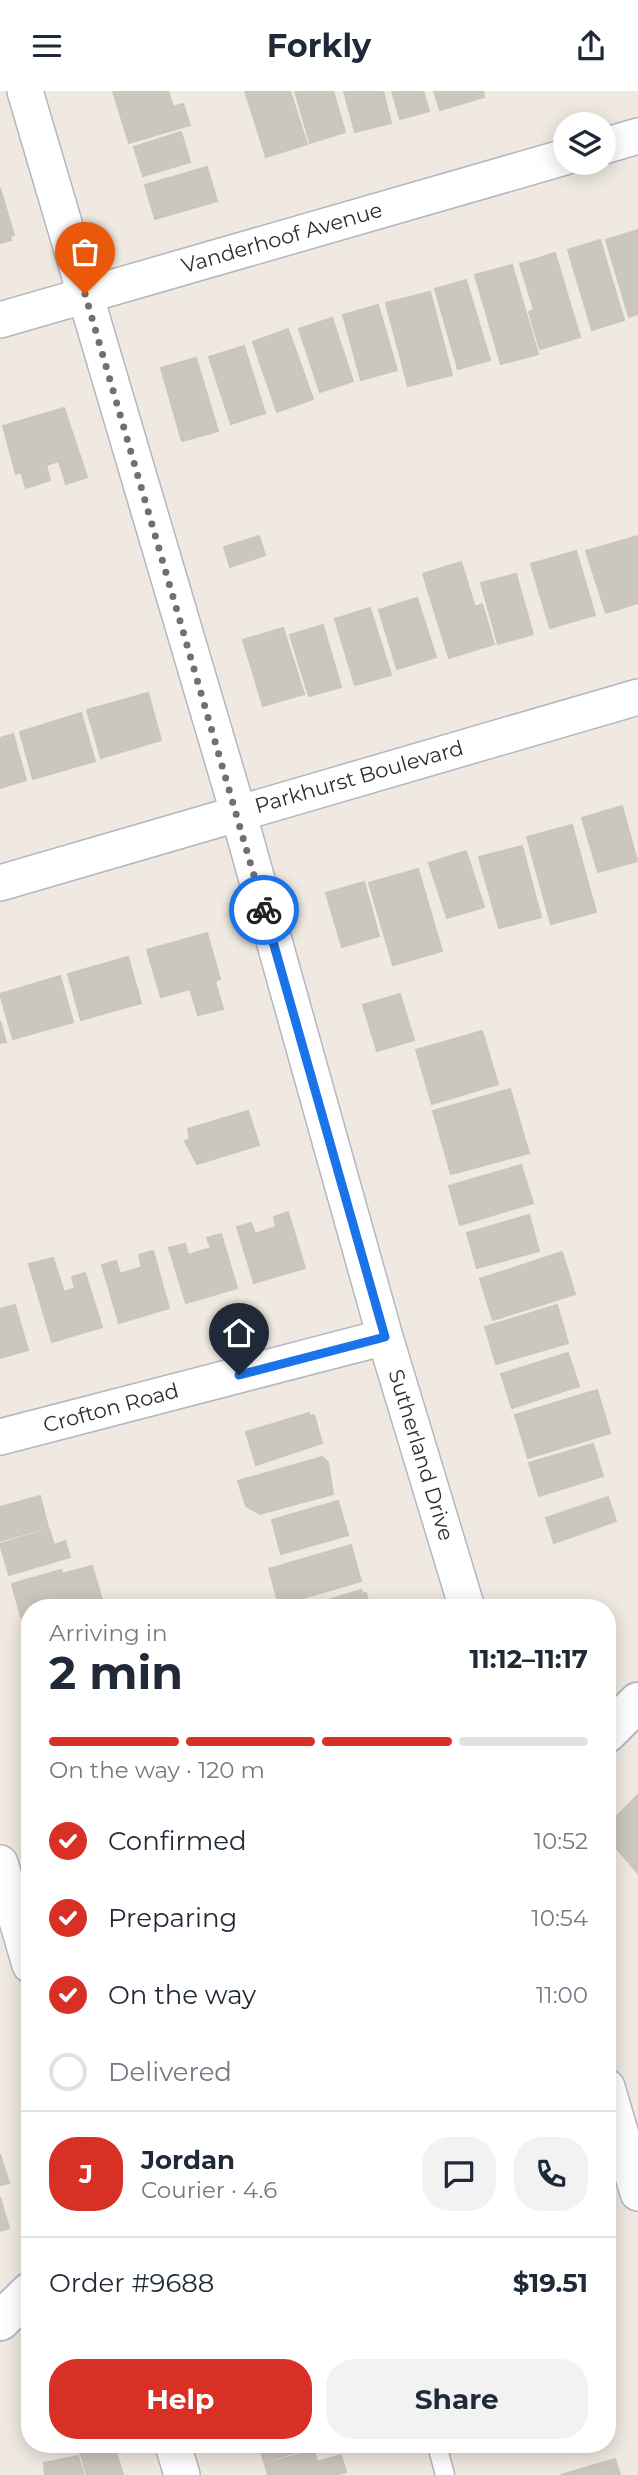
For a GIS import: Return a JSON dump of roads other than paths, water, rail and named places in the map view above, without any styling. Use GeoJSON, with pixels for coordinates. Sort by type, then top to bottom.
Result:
{"type":"FeatureCollection","features":[{"type":"Feature","properties":{"kind":"street","name":"Sutherland Drive"},"geometry":{"type":"LineString","coordinates":[[25,91],[238,813],[385,1337],[464,1599]]}},
{"type":"Feature","properties":{"kind":"street"},"geometry":{"type":"LineString","coordinates":[[616,142],[638,136]]}},
{"type":"Feature","properties":{"kind":"street","name":"Vanderhoof Avenue"},"geometry":{"type":"LineString","coordinates":[[0,320],[553,160]]}},
{"type":"Feature","properties":{"kind":"street","name":"Parkhurst Boulevard"},"geometry":{"type":"LineString","coordinates":[[0,883],[638,697]]}},
{"type":"Feature","properties":{"kind":"street","name":"Crofton Road"},"geometry":{"type":"LineString","coordinates":[[0,1437],[385,1337]]}},
{"type":"Feature","properties":{"kind":"street"},"geometry":{"type":"LineString","coordinates":[[616,1724],[638,1702]]}},
{"type":"Feature","properties":{"kind":"street"},"geometry":{"type":"LineString","coordinates":[[0,1863],[21,1934]]}},
{"type":"Feature","properties":{"kind":"street"},"geometry":{"type":"LineString","coordinates":[[616,2118],[638,2193]]}},
{"type":"Feature","properties":{"kind":"street"},"geometry":{"type":"LineString","coordinates":[[0,2321],[21,2301]]}},
{"type":"Feature","properties":{"kind":"street"},"geometry":{"type":"LineString","coordinates":[[175,2453],[182,2475]]}},
{"type":"Feature","properties":{"kind":"lane"},"geometry":{"type":"LineString","coordinates":[[439,2453],[445,2475]]}}]}
